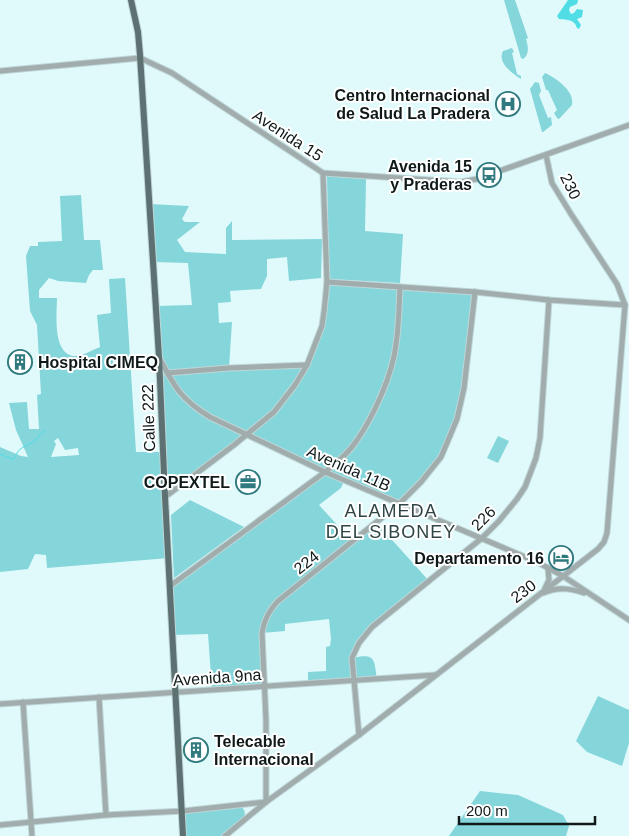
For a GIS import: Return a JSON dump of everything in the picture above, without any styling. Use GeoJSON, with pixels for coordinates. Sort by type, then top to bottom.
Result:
{"type":"FeatureCollection","features":[{"type":"Feature","properties":{"kind":"main road","name":"Calle 222"},"geometry":{"type":"LineString","coordinates":[[131,0],[138,32],[159,357],[183,836]]}},
{"type":"Feature","properties":{"kind":"street"},"geometry":{"type":"LineString","coordinates":[[0,71],[140,58]]}},
{"type":"Feature","properties":{"kind":"street","name":"Avenida 15"},"geometry":{"type":"LineString","coordinates":[[140,58],[172,73],[323,173],[460,182],[477,179],[629,125]]}},
{"type":"Feature","properties":{"kind":"street","name":"230"},"geometry":{"type":"LineString","coordinates":[[225,836],[266,802],[359,735],[598,549],[606,538],[626,305],[618,284],[552,183],[546,155]]}},
{"type":"Feature","properties":{"kind":"street"},"geometry":{"type":"LineString","coordinates":[[165,497],[274,412],[295,385],[307,364],[322,326],[327,282],[323,173]]}},
{"type":"Feature","properties":{"kind":"street"},"geometry":{"type":"LineString","coordinates":[[327,282],[626,305]]}},
{"type":"Feature","properties":{"kind":"street"},"geometry":{"type":"LineString","coordinates":[[170,586],[325,472],[355,444],[382,392],[392,365],[396,345],[400,287]]}},
{"type":"Feature","properties":{"kind":"street","name":"224"},"geometry":{"type":"LineString","coordinates":[[266,802],[267,772],[263,624],[272,607],[399,504],[421,482],[436,463],[457,419],[464,388],[475,292]]}},
{"type":"Feature","properties":{"kind":"street","name":"226"},"geometry":{"type":"LineString","coordinates":[[359,735],[352,658],[359,643],[372,627],[482,538],[499,521],[525,487],[536,458],[540,438],[549,300]]}},
{"type":"Feature","properties":{"kind":"street","name":"Avenida 11B"},"geometry":{"type":"LineString","coordinates":[[159,357],[182,396],[195,408],[245,435],[325,472],[548,568],[629,620]]}},
{"type":"Feature","properties":{"kind":"street"},"geometry":{"type":"LineString","coordinates":[[167,373],[307,364]]}},
{"type":"Feature","properties":{"kind":"street"},"geometry":{"type":"LineString","coordinates":[[542,592],[549,580],[548,568]]}},
{"type":"Feature","properties":{"kind":"street"},"geometry":{"type":"LineString","coordinates":[[532,600],[545,592],[559,588],[572,589],[592,595]]}},
{"type":"Feature","properties":{"kind":"street","name":"Avenida 9na"},"geometry":{"type":"LineString","coordinates":[[0,704],[435,675]]}},
{"type":"Feature","properties":{"kind":"street"},"geometry":{"type":"LineString","coordinates":[[99,697],[106,815]]}},
{"type":"Feature","properties":{"kind":"street"},"geometry":{"type":"LineString","coordinates":[[23,702],[32,836]]}},
{"type":"Feature","properties":{"kind":"street"},"geometry":{"type":"LineString","coordinates":[[0,825],[266,802]]}},
{"type":"Feature","properties":{"kind":"shaded area"},"geometry":{"type":"Polygon","coordinates":[[[504,0],[515,0],[528,38],[526,39],[528,52],[523,59],[521,58],[504,0]]]}},
{"type":"Feature","properties":{"kind":"shaded area"},"geometry":{"type":"Polygon","coordinates":[[[568,0],[578,0],[577,4],[570,7],[571,14],[577,9],[583,10],[582,17],[577,19],[581,25],[579,29],[572,21],[559,19],[557,16],[568,0]]]}},
{"type":"Feature","properties":{"kind":"shaded area"},"geometry":{"type":"Polygon","coordinates":[[[512,48],[517,74],[521,76],[521,79],[506,67],[502,60],[503,51],[512,48]]]}},
{"type":"Feature","properties":{"kind":"shaded area"},"geometry":{"type":"Polygon","coordinates":[[[545,73],[564,86],[571,95],[572,105],[559,119],[554,113],[557,110],[548,90],[546,90],[542,77],[545,73]]]}},
{"type":"Feature","properties":{"kind":"shaded area"},"geometry":{"type":"Polygon","coordinates":[[[535,82],[539,83],[541,91],[539,95],[548,118],[551,117],[552,125],[543,132],[530,89],[535,82]]]}},
{"type":"Feature","properties":{"kind":"shaded area"},"geometry":{"type":"Polygon","coordinates":[[[327,176],[366,179],[365,231],[403,234],[400,283],[329,279],[327,176]]]}},
{"type":"Feature","properties":{"kind":"shaded area"},"geometry":{"type":"Polygon","coordinates":[[[81,195],[84,240],[100,240],[103,270],[93,270],[86,283],[58,281],[49,278],[39,290],[39,298],[57,298],[57,331],[59,340],[66,353],[73,356],[80,355],[100,347],[97,315],[111,313],[109,279],[125,278],[136,452],[162,452],[156,306],[192,305],[188,263],[153,262],[149,204],[189,206],[182,219],[185,222],[200,222],[177,240],[185,252],[226,254],[226,228],[232,221],[232,240],[322,239],[321,278],[289,281],[287,257],[267,259],[267,276],[261,289],[230,291],[231,302],[218,303],[219,323],[232,322],[229,368],[307,364],[318,337],[327,282],[475,292],[457,419],[441,457],[399,504],[344,481],[341,488],[319,505],[352,541],[376,522],[429,581],[372,627],[359,643],[352,658],[365,656],[372,659],[377,679],[308,683],[308,672],[326,671],[326,647],[330,646],[331,639],[329,619],[285,624],[285,631],[262,633],[264,686],[212,690],[208,634],[173,635],[170,586],[324,473],[245,435],[165,497],[169,558],[47,568],[46,555],[35,554],[28,569],[0,572],[0,447],[28,457],[16,430],[9,403],[27,402],[29,429],[39,429],[37,395],[41,394],[37,325],[30,311],[26,256],[30,246],[38,246],[38,242],[62,241],[60,196],[81,195]],[[58,438],[54,441],[56,444],[51,457],[79,455],[78,448],[65,450],[58,438]]]}},
{"type":"Feature","properties":{"kind":"shaded area"},"geometry":{"type":"Polygon","coordinates":[[[498,436],[509,441],[498,463],[487,458],[498,436]]]}},
{"type":"Feature","properties":{"kind":"shaded area"},"geometry":{"type":"Polygon","coordinates":[[[190,500],[244,527],[174,578],[171,515],[190,500]]]}},
{"type":"Feature","properties":{"kind":"shaded area"},"geometry":{"type":"Polygon","coordinates":[[[598,696],[629,710],[629,743],[622,766],[587,752],[576,741],[598,696]]]}},
{"type":"Feature","properties":{"kind":"shaded area"},"geometry":{"type":"Polygon","coordinates":[[[480,791],[518,795],[563,815],[569,826],[566,836],[449,836],[480,791]]]}},
{"type":"Feature","properties":{"kind":"shaded area"},"geometry":{"type":"Polygon","coordinates":[[[236,804],[244,810],[244,820],[225,836],[183,836],[183,811],[236,804]]]}},
{"type":"Feature","properties":{"kind":"waterway"},"geometry":{"type":"LineString","coordinates":[[0,454],[12,459],[15,458],[20,449],[35,441],[45,431]]}},
{"type":"Feature","properties":{"kind":"place","name":"Centro Internacional de Salud La Pradera"},"geometry":{"type":"Point","coordinates":[508,104]}},
{"type":"Feature","properties":{"kind":"place","name":"Avenida 15 y Praderas"},"geometry":{"type":"Point","coordinates":[489,175]}},
{"type":"Feature","properties":{"kind":"place","name":"Hospital CIMEQ"},"geometry":{"type":"Point","coordinates":[20,362]}},
{"type":"Feature","properties":{"kind":"place","name":"COPEXTEL"},"geometry":{"type":"Point","coordinates":[248,482]}},
{"type":"Feature","properties":{"kind":"place","name":"Departamento 16"},"geometry":{"type":"Point","coordinates":[561,558]}},
{"type":"Feature","properties":{"kind":"place","name":"Telecable Internacional"},"geometry":{"type":"Point","coordinates":[196,750]}},
{"type":"Feature","properties":{"kind":"district","name":"ALAMEDA DEL SIBONEY"},"geometry":{"type":"Point","coordinates":[391,521]}}]}
